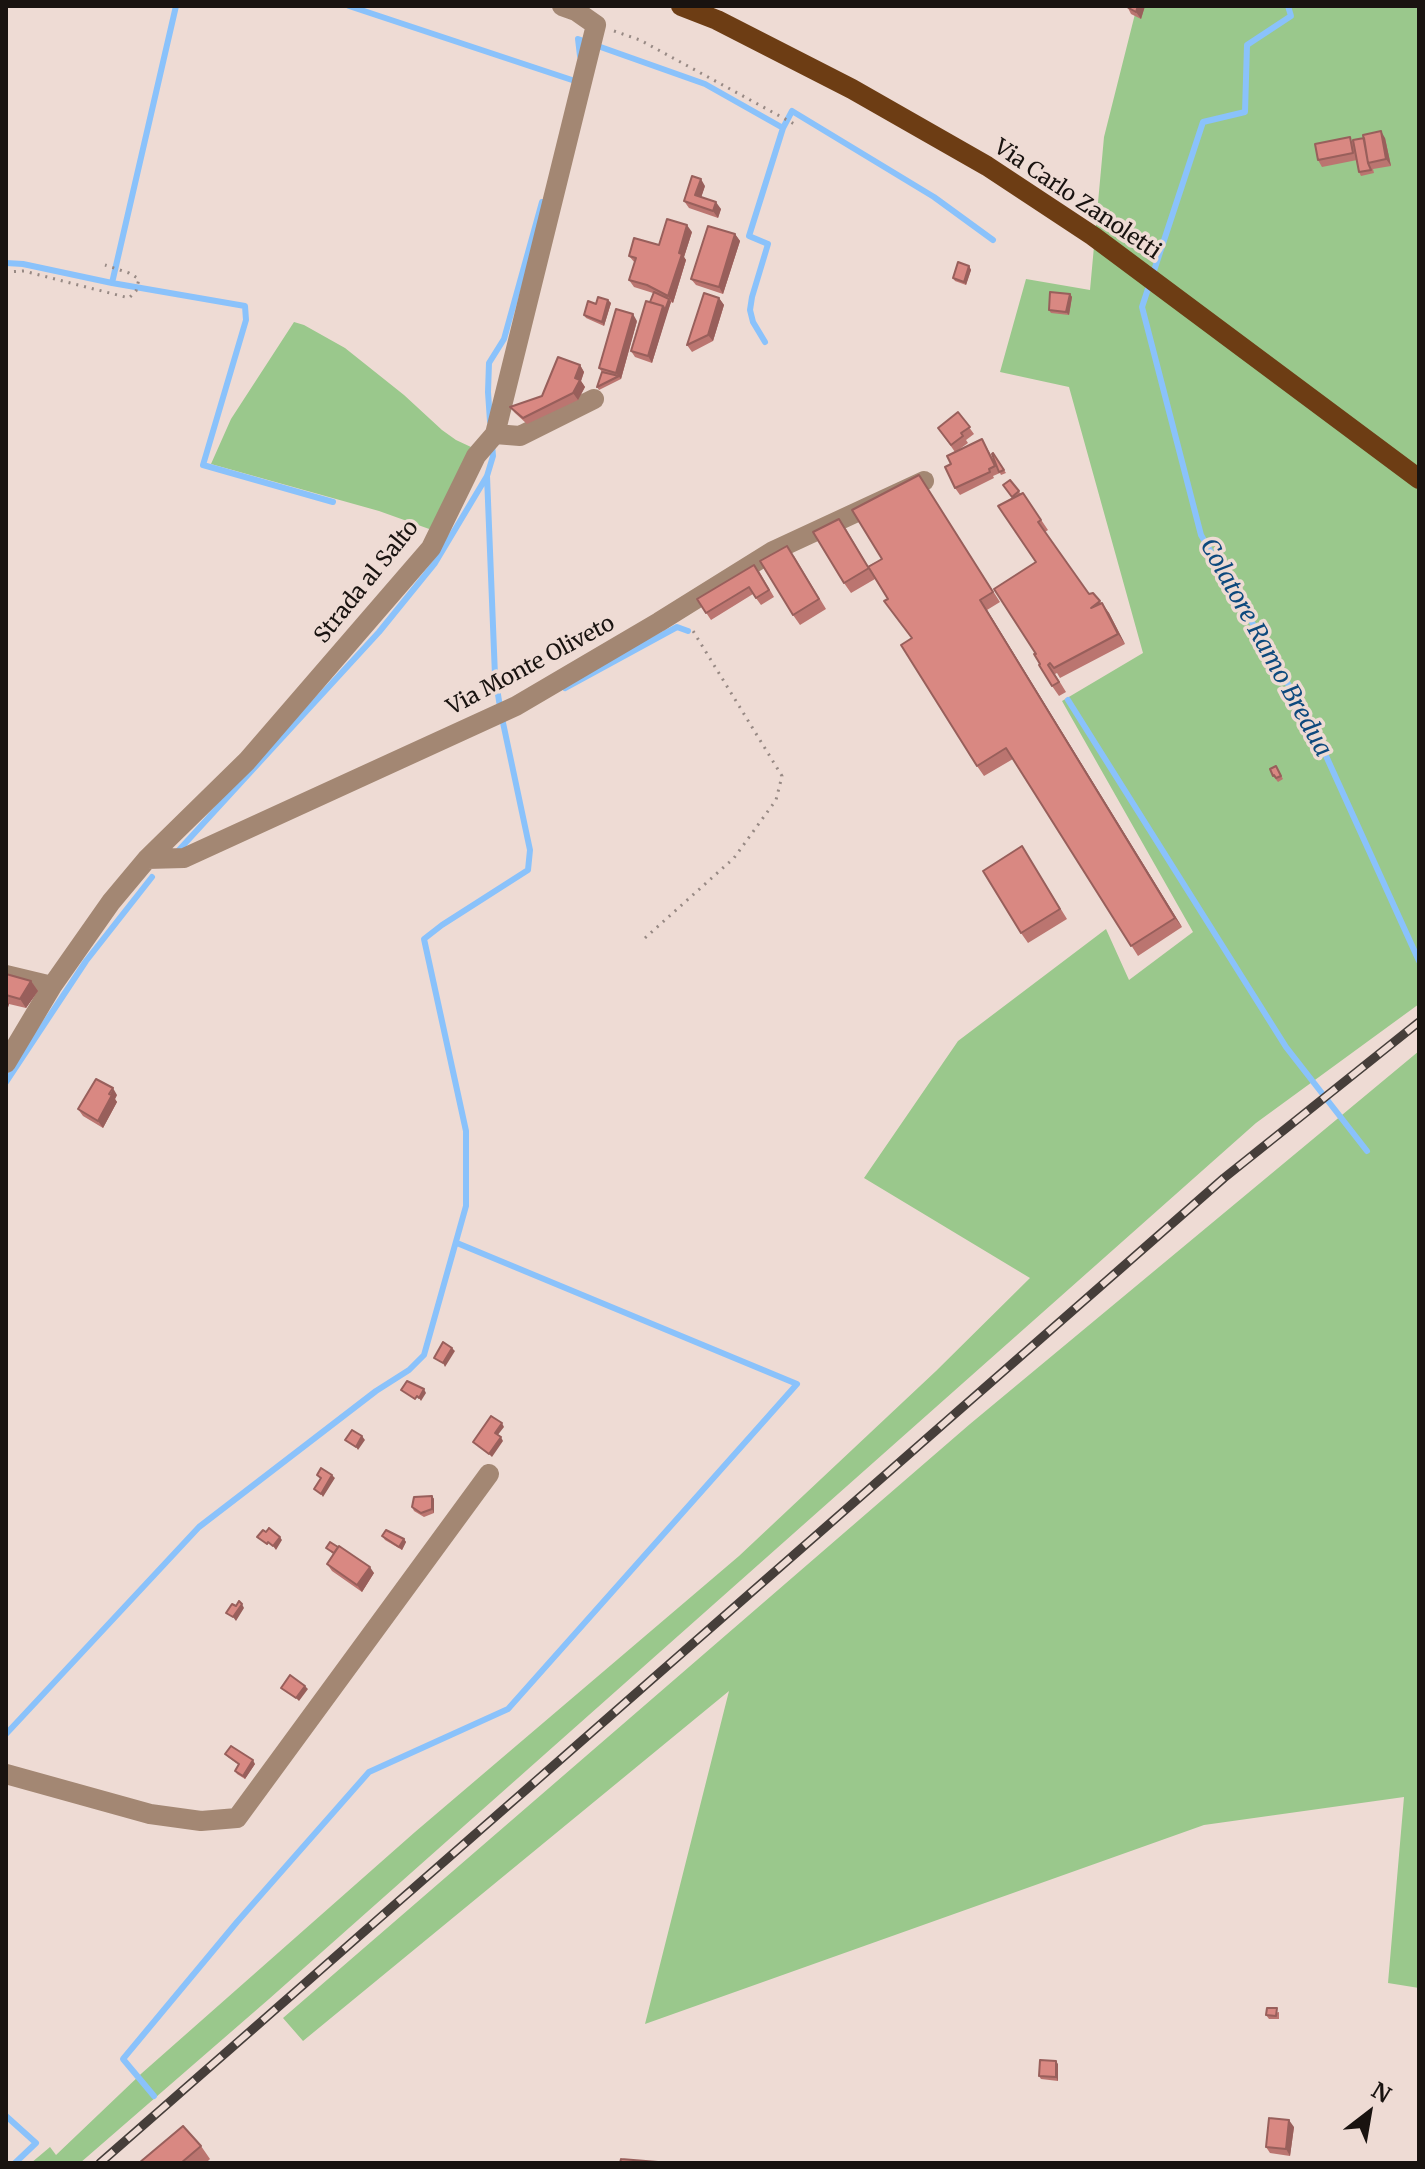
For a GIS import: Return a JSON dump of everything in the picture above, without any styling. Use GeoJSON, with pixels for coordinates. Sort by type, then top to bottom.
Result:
{"type":"FeatureCollection","features":[{"type":"Feature","properties":{"kind":"main road","name":"Via Carlo Zanoletti"},"geometry":{"type":"LineString","coordinates":[[681,6],[717,20],[852,89],[987,166],[1093,236],[1419,479]]}},
{"type":"Feature","properties":{"kind":"street"},"geometry":{"type":"LineString","coordinates":[[562,6],[576,11],[592,38]]}},
{"type":"Feature","properties":{"kind":"street","name":"Strada al Salto"},"geometry":{"type":"LineString","coordinates":[[6,1063],[52,986],[111,902],[147,859],[247,761],[431,548],[476,456],[492,438],[592,38]]}},
{"type":"Feature","properties":{"kind":"street"},"geometry":{"type":"LineString","coordinates":[[492,438],[520,436],[594,399]]}},
{"type":"Feature","properties":{"kind":"street","name":"Via Monte Oliveto"},"geometry":{"type":"LineString","coordinates":[[147,859],[184,858],[501,713],[773,551],[924,481]]}},
{"type":"Feature","properties":{"kind":"street"},"geometry":{"type":"LineString","coordinates":[[6,975],[52,986]]}},
{"type":"Feature","properties":{"kind":"street"},"geometry":{"type":"LineString","coordinates":[[6,1774],[150,1814],[201,1821],[237,1818],[489,1474]]}},
{"type":"Feature","properties":{"kind":"path"},"geometry":{"type":"LineString","coordinates":[[592,38],[640,40],[796,125]]}},
{"type":"Feature","properties":{"kind":"path"},"geometry":{"type":"LineString","coordinates":[[6,272],[24,271],[129,298],[136,291],[139,279],[106,266]]}},
{"type":"Feature","properties":{"kind":"path"},"geometry":{"type":"LineString","coordinates":[[645,938],[734,858],[776,800],[782,776],[680,609]]}},
{"type":"Feature","properties":{"kind":"green space"},"geometry":{"type":"Polygon","coordinates":[[[1137,6],[1419,6],[1419,1004],[1256,1123],[80,2163],[31,2163],[50,2147],[56,2155],[142,2073],[415,1832],[739,1556],[1030,1278],[864,1178],[958,1041],[1106,929],[1129,980],[1193,932],[1062,701],[1143,653],[1069,387],[1000,372],[1026,279],[1090,290],[1104,137],[1137,6]]]}},
{"type":"Feature","properties":{"kind":"green space"},"geometry":{"type":"Polygon","coordinates":[[[294,322],[345,348],[442,430],[471,447],[432,530],[379,511],[211,464],[231,419],[294,322]]]}},
{"type":"Feature","properties":{"kind":"green space"},"geometry":{"type":"Polygon","coordinates":[[[1419,1051],[1419,1988],[1388,1983],[1404,1797],[1204,1825],[645,2024],[729,1691],[303,2041],[283,2018],[970,1424],[1419,1051]]]}},
{"type":"Feature","properties":{"kind":"building"},"geometry":{"type":"Polygon","coordinates":[[[1381,131],[1386,159],[1368,163],[1363,135],[1381,131]]]}},
{"type":"Feature","properties":{"kind":"building"},"geometry":{"type":"Polygon","coordinates":[[[1350,137],[1353,153],[1318,160],[1315,144],[1350,137]]]}},
{"type":"Feature","properties":{"kind":"building"},"geometry":{"type":"Polygon","coordinates":[[[1364,138],[1371,170],[1359,172],[1353,140],[1364,138]]]}},
{"type":"Feature","properties":{"kind":"building"},"geometry":{"type":"Polygon","coordinates":[[[692,176],[701,179],[695,195],[716,202],[713,211],[684,201],[692,176]]]}},
{"type":"Feature","properties":{"kind":"building"},"geometry":{"type":"Polygon","coordinates":[[[667,219],[687,225],[679,253],[682,254],[668,296],[629,280],[636,258],[629,256],[634,238],[659,245],[667,219]]]}},
{"type":"Feature","properties":{"kind":"building"},"geometry":{"type":"Polygon","coordinates":[[[708,226],[735,234],[719,287],[691,279],[708,226]]]}},
{"type":"Feature","properties":{"kind":"building"},"geometry":{"type":"Polygon","coordinates":[[[958,262],[969,266],[964,282],[953,278],[958,262]]]}},
{"type":"Feature","properties":{"kind":"building"},"geometry":{"type":"Polygon","coordinates":[[[654,292],[669,299],[665,310],[663,306],[650,302],[654,292]]]}},
{"type":"Feature","properties":{"kind":"building"},"geometry":{"type":"Polygon","coordinates":[[[1050,292],[1070,294],[1066,312],[1049,310],[1050,292]]]}},
{"type":"Feature","properties":{"kind":"building"},"geometry":{"type":"Polygon","coordinates":[[[704,293],[719,298],[708,335],[687,345],[704,293]]]}},
{"type":"Feature","properties":{"kind":"building"},"geometry":{"type":"Polygon","coordinates":[[[598,297],[608,300],[602,322],[584,315],[588,301],[596,304],[598,297]]]}},
{"type":"Feature","properties":{"kind":"building"},"geometry":{"type":"Polygon","coordinates":[[[646,301],[663,306],[648,356],[631,351],[646,301]]]}},
{"type":"Feature","properties":{"kind":"building"},"geometry":{"type":"Polygon","coordinates":[[[616,309],[633,314],[616,373],[599,368],[616,309]]]}},
{"type":"Feature","properties":{"kind":"building"},"geometry":{"type":"Polygon","coordinates":[[[558,357],[580,365],[575,378],[580,380],[573,393],[523,418],[510,407],[542,396],[558,357]]]}},
{"type":"Feature","properties":{"kind":"building"},"geometry":{"type":"Polygon","coordinates":[[[602,372],[619,376],[597,387],[602,372]]]}},
{"type":"Feature","properties":{"kind":"building"},"geometry":{"type":"Polygon","coordinates":[[[958,412],[970,427],[951,445],[938,428],[958,412]]]}},
{"type":"Feature","properties":{"kind":"building"},"geometry":{"type":"Polygon","coordinates":[[[982,439],[995,466],[989,469],[990,472],[955,488],[945,467],[951,464],[947,456],[982,439]]]}},
{"type":"Feature","properties":{"kind":"building"},"geometry":{"type":"Polygon","coordinates":[[[993,453],[1004,470],[999,472],[993,453]]]}},
{"type":"Feature","properties":{"kind":"building"},"geometry":{"type":"Polygon","coordinates":[[[919,475],[993,592],[980,600],[1175,918],[1131,946],[1006,748],[977,766],[901,645],[912,638],[884,601],[888,599],[869,568],[844,583],[813,532],[839,519],[868,567],[882,559],[852,510],[919,475]]]}},
{"type":"Feature","properties":{"kind":"building"},"geometry":{"type":"Polygon","coordinates":[[[1010,480],[1019,491],[1012,497],[1003,485],[1010,480]]]}},
{"type":"Feature","properties":{"kind":"building"},"geometry":{"type":"Polygon","coordinates":[[[1023,493],[1041,520],[1038,522],[1089,594],[1093,593],[1100,601],[1091,608],[1102,603],[1118,634],[1054,668],[1050,663],[1048,665],[1059,682],[1052,686],[1036,654],[994,589],[1036,562],[998,506],[1023,493]]]}},
{"type":"Feature","properties":{"kind":"building"},"geometry":{"type":"Polygon","coordinates":[[[787,546],[819,599],[793,615],[760,561],[787,546]]]}},
{"type":"Feature","properties":{"kind":"building"},"geometry":{"type":"Polygon","coordinates":[[[754,565],[769,590],[756,598],[749,587],[706,613],[697,599],[754,565]]]}},
{"type":"Feature","properties":{"kind":"building"},"geometry":{"type":"Polygon","coordinates":[[[1276,766],[1281,776],[1276,778],[1270,769],[1276,766]]]}},
{"type":"Feature","properties":{"kind":"building"},"geometry":{"type":"Polygon","coordinates":[[[1022,846],[1060,909],[1021,933],[983,871],[1022,846]]]}},
{"type":"Feature","properties":{"kind":"building"},"geometry":{"type":"Polygon","coordinates":[[[6,974],[31,981],[20,999],[6,995],[6,974]]]}},
{"type":"Feature","properties":{"kind":"building"},"geometry":{"type":"Polygon","coordinates":[[[96,1079],[113,1088],[98,1121],[78,1109],[96,1079]]]}},
{"type":"Feature","properties":{"kind":"building"},"geometry":{"type":"Polygon","coordinates":[[[443,1342],[452,1348],[443,1363],[434,1358],[443,1342]]]}},
{"type":"Feature","properties":{"kind":"building"},"geometry":{"type":"Polygon","coordinates":[[[407,1381],[424,1389],[419,1398],[417,1396],[415,1399],[401,1390],[407,1381]]]}},
{"type":"Feature","properties":{"kind":"building"},"geometry":{"type":"Polygon","coordinates":[[[491,1416],[502,1423],[495,1433],[501,1437],[489,1454],[473,1442],[491,1416]]]}},
{"type":"Feature","properties":{"kind":"building"},"geometry":{"type":"Polygon","coordinates":[[[352,1430],[362,1436],[356,1447],[345,1440],[352,1430]]]}},
{"type":"Feature","properties":{"kind":"building"},"geometry":{"type":"Polygon","coordinates":[[[321,1468],[332,1475],[321,1494],[314,1489],[321,1478],[317,1475],[321,1468]]]}},
{"type":"Feature","properties":{"kind":"building"},"geometry":{"type":"Polygon","coordinates":[[[432,1496],[432,1509],[421,1513],[412,1507],[414,1497],[432,1496]]]}},
{"type":"Feature","properties":{"kind":"building"},"geometry":{"type":"Polygon","coordinates":[[[269,1528],[280,1537],[273,1546],[257,1537],[269,1528]]]}},
{"type":"Feature","properties":{"kind":"building"},"geometry":{"type":"Polygon","coordinates":[[[386,1530],[404,1539],[399,1547],[382,1536],[386,1530]]]}},
{"type":"Feature","properties":{"kind":"building"},"geometry":{"type":"Polygon","coordinates":[[[330,1542],[338,1547],[334,1553],[326,1548],[330,1542]]]}},
{"type":"Feature","properties":{"kind":"building"},"geometry":{"type":"Polygon","coordinates":[[[339,1546],[370,1567],[357,1585],[327,1564],[339,1546]]]}},
{"type":"Feature","properties":{"kind":"building"},"geometry":{"type":"Polygon","coordinates":[[[239,1601],[242,1604],[233,1617],[226,1613],[232,1604],[236,1606],[239,1601]]]}},
{"type":"Feature","properties":{"kind":"building"},"geometry":{"type":"Polygon","coordinates":[[[290,1675],[305,1686],[296,1698],[281,1688],[290,1675]]]}},
{"type":"Feature","properties":{"kind":"building"},"geometry":{"type":"Polygon","coordinates":[[[231,1746],[253,1760],[243,1776],[235,1771],[239,1764],[225,1754],[231,1746]]]}},
{"type":"Feature","properties":{"kind":"building"},"geometry":{"type":"Polygon","coordinates":[[[1267,2008],[1277,2008],[1276,2016],[1266,2015],[1267,2008]]]}},
{"type":"Feature","properties":{"kind":"building"},"geometry":{"type":"Polygon","coordinates":[[[1040,2060],[1056,2061],[1056,2077],[1039,2076],[1040,2060]]]}},
{"type":"Feature","properties":{"kind":"building"},"geometry":{"type":"Polygon","coordinates":[[[1269,2118],[1289,2120],[1286,2149],[1266,2147],[1269,2118]]]}},
{"type":"Feature","properties":{"kind":"building"},"geometry":{"type":"Polygon","coordinates":[[[183,2126],[201,2146],[181,2163],[139,2163],[183,2126]]]}},
{"type":"Feature","properties":{"kind":"building"},"geometry":{"type":"Polygon","coordinates":[[[621,2159],[658,2162],[658,2163],[620,2163],[621,2159]]]}},
{"type":"Feature","properties":{"kind":"waterway"},"geometry":{"type":"LineString","coordinates":[[112,283],[176,6]]}},
{"type":"Feature","properties":{"kind":"waterway"},"geometry":{"type":"LineString","coordinates":[[349,6],[575,81]]}},
{"type":"Feature","properties":{"kind":"waterway","name":"Colatore Ramo Bredua"},"geometry":{"type":"LineString","coordinates":[[1288,6],[1291,16],[1247,45],[1245,112],[1203,122],[1142,307],[1201,535],[1312,725],[1419,961]]}},
{"type":"Feature","properties":{"kind":"waterway"},"geometry":{"type":"LineString","coordinates":[[580,56],[578,39],[705,84],[783,128],[792,111],[934,197],[993,240]]}},
{"type":"Feature","properties":{"kind":"waterway"},"geometry":{"type":"LineString","coordinates":[[765,342],[750,310],[768,244],[749,236],[783,128]]}},
{"type":"Feature","properties":{"kind":"waterway"},"geometry":{"type":"LineString","coordinates":[[490,421],[489,363],[504,339],[542,202]]}},
{"type":"Feature","properties":{"kind":"waterway"},"geometry":{"type":"LineString","coordinates":[[6,263],[245,306],[246,320],[203,465],[333,502]]}},
{"type":"Feature","properties":{"kind":"waterway"},"geometry":{"type":"LineString","coordinates":[[178,851],[379,632],[435,563],[487,476],[493,456],[492,444]]}},
{"type":"Feature","properties":{"kind":"waterway"},"geometry":{"type":"LineString","coordinates":[[487,476],[495,676],[500,707]]}},
{"type":"Feature","properties":{"kind":"waterway"},"geometry":{"type":"LineString","coordinates":[[565,688],[677,627],[688,631]]}},
{"type":"Feature","properties":{"kind":"waterway"},"geometry":{"type":"LineString","coordinates":[[1068,700],[1286,1047],[1367,1151]]}},
{"type":"Feature","properties":{"kind":"waterway"},"geometry":{"type":"LineString","coordinates":[[6,1734],[199,1527],[376,1391],[409,1370],[424,1355],[466,1206],[466,1131],[424,939],[528,870],[530,850],[502,718]]}},
{"type":"Feature","properties":{"kind":"waterway"},"geometry":{"type":"LineString","coordinates":[[6,1082],[86,961],[152,877]]}},
{"type":"Feature","properties":{"kind":"waterway"},"geometry":{"type":"LineString","coordinates":[[154,2096],[123,2059],[237,1922],[369,1772],[508,1709],[797,1384],[457,1243]]}},
{"type":"Feature","properties":{"kind":"waterway"},"geometry":{"type":"LineString","coordinates":[[6,2116],[36,2143],[15,2163]]}},
{"type":"Feature","properties":{"kind":"railway"},"geometry":{"type":"LineString","coordinates":[[100,2163],[1224,1178],[1419,1022]]}}]}
